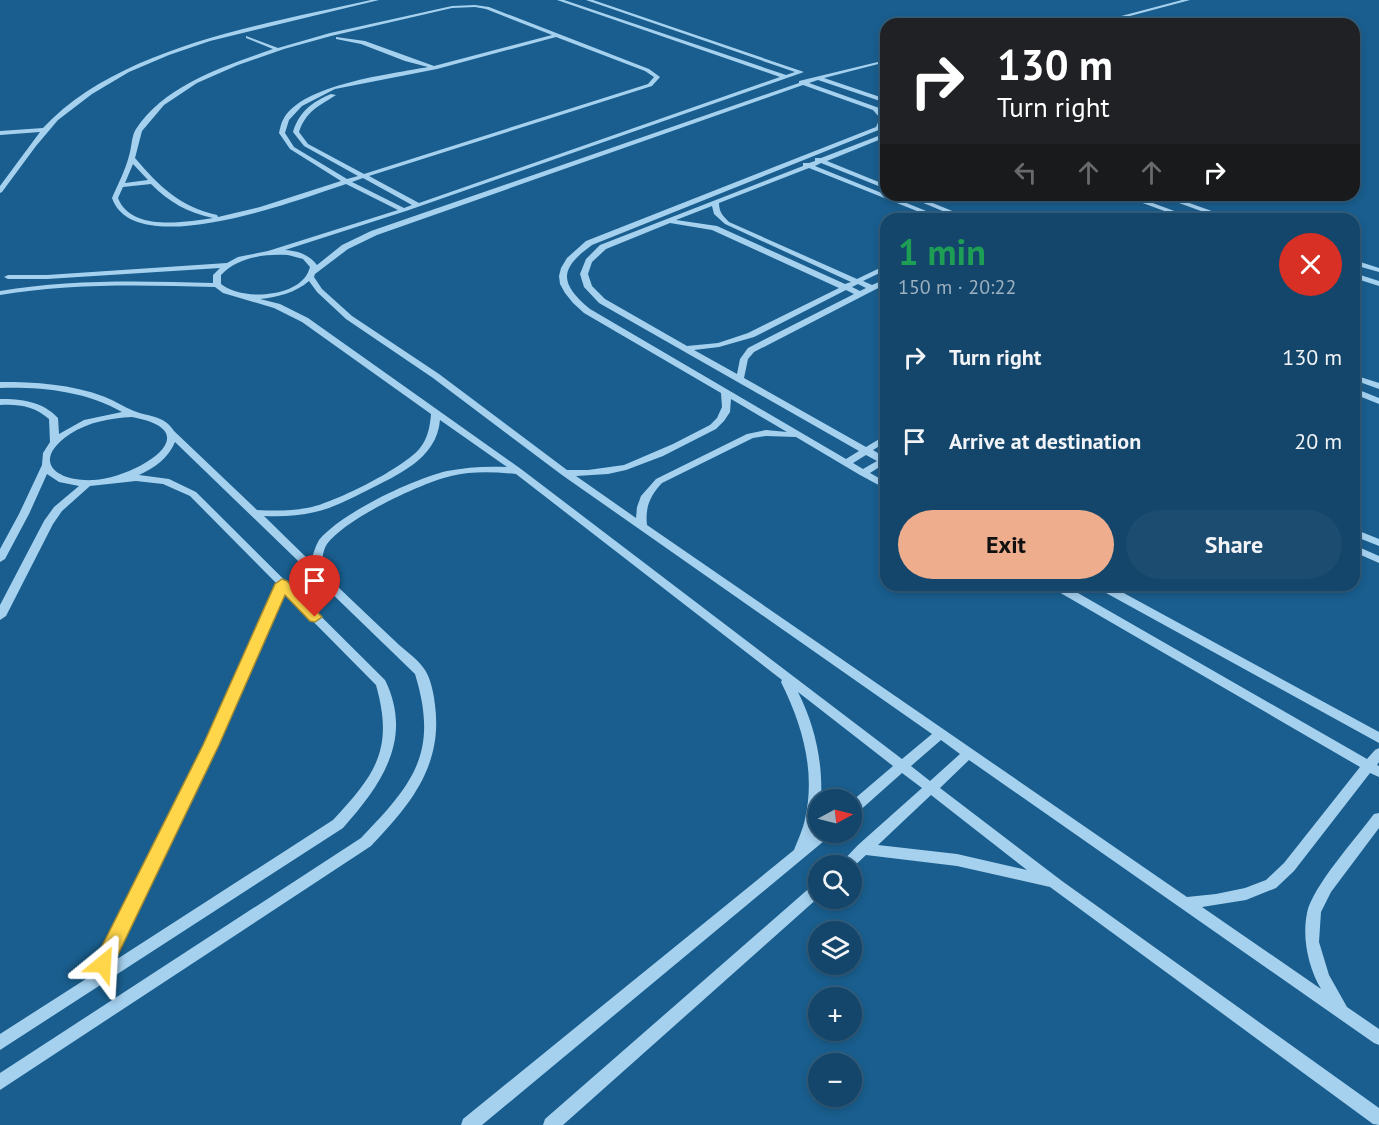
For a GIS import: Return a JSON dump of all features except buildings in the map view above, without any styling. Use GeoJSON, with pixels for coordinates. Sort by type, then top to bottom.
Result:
{"type":"FeatureCollection","features":[{"type":"Feature","properties":{"kind":"street"},"geometry":{"type":"LineString","coordinates":[[0,191],[45,130],[77,102],[101,86],[156,59],[203,42],[377,0]]}},
{"type":"Feature","properties":{"kind":"street"},"geometry":{"type":"LineString","coordinates":[[560,0],[880,110]]}},
{"type":"Feature","properties":{"kind":"street"},"geometry":{"type":"LineString","coordinates":[[588,0],[880,99]]}},
{"type":"Feature","properties":{"kind":"street"},"geometry":{"type":"LineString","coordinates":[[1118,18],[1188,0]]}},
{"type":"Feature","properties":{"kind":"street"},"geometry":{"type":"LineString","coordinates":[[452,7],[487,8],[654,73],[657,77],[656,81],[650,85],[347,182],[226,218],[184,224],[159,224],[125,215],[116,205],[115,198],[132,159],[134,144],[140,129],[172,97],[217,71],[277,49],[368,27],[452,7]]}},
{"type":"Feature","properties":{"kind":"street"},"geometry":{"type":"LineString","coordinates":[[365,41],[363,35],[368,27]]}},
{"type":"Feature","properties":{"kind":"street"},"geometry":{"type":"LineString","coordinates":[[404,210],[347,182],[292,148],[282,133],[286,119],[309,98],[333,88],[436,67],[557,35]]}},
{"type":"Feature","properties":{"kind":"street"},"geometry":{"type":"LineString","coordinates":[[248,37],[277,49]]}},
{"type":"Feature","properties":{"kind":"street"},"geometry":{"type":"LineString","coordinates":[[325,37],[365,41],[412,63],[445,70]]}},
{"type":"Feature","properties":{"kind":"street"},"geometry":{"type":"LineString","coordinates":[[418,205],[306,145],[296,132],[299,119],[320,101],[342,91],[424,76],[567,39]]}},
{"type":"Feature","properties":{"kind":"street"},"geometry":{"type":"LineString","coordinates":[[241,296],[281,293],[293,289],[345,247],[374,233],[817,78],[880,62]]}},
{"type":"Feature","properties":{"kind":"street"},"geometry":{"type":"LineString","coordinates":[[412,63],[424,76]]}},
{"type":"Feature","properties":{"kind":"street"},"geometry":{"type":"LineString","coordinates":[[8,277],[47,277],[227,265],[246,257],[269,253],[404,210],[800,72]]}},
{"type":"Feature","properties":{"kind":"street"},"geometry":{"type":"LineString","coordinates":[[874,108],[880,115]]}},
{"type":"Feature","properties":{"kind":"street"},"geometry":{"type":"LineString","coordinates":[[880,126],[879,128],[589,243],[568,260],[563,270],[562,281],[566,291],[587,311],[880,483]]}},
{"type":"Feature","properties":{"kind":"street"},"geometry":{"type":"LineString","coordinates":[[0,133],[45,130]]}},
{"type":"Feature","properties":{"kind":"street"},"geometry":{"type":"LineString","coordinates":[[880,137],[603,247],[592,255],[583,274],[591,293],[602,302],[880,458]]}},
{"type":"Feature","properties":{"kind":"street"},"geometry":{"type":"LineString","coordinates":[[808,156],[880,185]]}},
{"type":"Feature","properties":{"kind":"street"},"geometry":{"type":"LineString","coordinates":[[132,159],[150,182],[181,212]]}},
{"type":"Feature","properties":{"kind":"street"},"geometry":{"type":"LineString","coordinates":[[797,160],[880,194]]}},
{"type":"Feature","properties":{"kind":"street"},"geometry":{"type":"LineString","coordinates":[[120,186],[150,182]]}},
{"type":"Feature","properties":{"kind":"street"},"geometry":{"type":"LineString","coordinates":[[898,201],[928,213]]}},
{"type":"Feature","properties":{"kind":"street"},"geometry":{"type":"LineString","coordinates":[[922,201],[953,213]]}},
{"type":"Feature","properties":{"kind":"street"},"geometry":{"type":"LineString","coordinates":[[1141,201],[1176,213]]}},
{"type":"Feature","properties":{"kind":"street"},"geometry":{"type":"LineString","coordinates":[[1178,201],[1212,213]]}},
{"type":"Feature","properties":{"kind":"street"},"geometry":{"type":"LineString","coordinates":[[716,202],[715,209],[718,216],[727,222],[872,288]]}},
{"type":"Feature","properties":{"kind":"street"},"geometry":{"type":"LineString","coordinates":[[159,224],[181,212],[226,218]]}},
{"type":"Feature","properties":{"kind":"street"},"geometry":{"type":"LineString","coordinates":[[667,222],[684,222],[714,228],[860,294]]}},
{"type":"Feature","properties":{"kind":"street"},"geometry":{"type":"LineString","coordinates":[[269,253],[299,255],[311,262],[312,275],[320,292],[338,308],[436,376],[565,473],[1379,1038]]}},
{"type":"Feature","properties":{"kind":"street"},"geometry":{"type":"LineString","coordinates":[[1360,264],[1379,270]]}},
{"type":"Feature","properties":{"kind":"street"},"geometry":{"type":"LineString","coordinates":[[217,285],[217,275],[227,265]]}},
{"type":"Feature","properties":{"kind":"street"},"geometry":{"type":"LineString","coordinates":[[686,348],[735,341],[880,270]]}},
{"type":"Feature","properties":{"kind":"street"},"geometry":{"type":"LineString","coordinates":[[1360,277],[1379,284]]}},
{"type":"Feature","properties":{"kind":"street"},"geometry":{"type":"LineString","coordinates":[[0,293],[29,288],[149,283],[217,285],[225,292],[277,306],[305,320],[518,471],[1057,885],[1379,1118]]}},
{"type":"Feature","properties":{"kind":"street"},"geometry":{"type":"LineString","coordinates":[[740,378],[744,359],[751,350],[880,284]]}},
{"type":"Feature","properties":{"kind":"street"},"geometry":{"type":"LineString","coordinates":[[1360,379],[1377,386]]}},
{"type":"Feature","properties":{"kind":"street"},"geometry":{"type":"LineString","coordinates":[[0,386],[48,385],[73,389],[96,396],[132,414],[155,418],[163,422],[171,433],[420,672],[430,696],[433,723],[428,753],[415,783],[394,814],[366,842],[0,1082]]}},
{"type":"Feature","properties":{"kind":"street"},"geometry":{"type":"LineString","coordinates":[[1360,391],[1377,386]]}},
{"type":"Feature","properties":{"kind":"street"},"geometry":{"type":"LineString","coordinates":[[565,473],[593,474],[621,470],[663,452],[713,427],[722,419],[727,410],[728,401],[725,393]]}},
{"type":"Feature","properties":{"kind":"street"},"geometry":{"type":"LineString","coordinates":[[1360,393],[1379,401]]}},
{"type":"Feature","properties":{"kind":"street"},"geometry":{"type":"LineString","coordinates":[[0,402],[31,404],[44,410],[53,418],[55,442]]}},
{"type":"Feature","properties":{"kind":"street"},"geometry":{"type":"LineString","coordinates":[[256,513],[294,513],[332,504],[409,465],[428,444],[436,423],[436,413]]}},
{"type":"Feature","properties":{"kind":"street"},"geometry":{"type":"LineString","coordinates":[[0,1043],[338,824],[365,796],[382,766],[391,736],[390,708],[381,683],[193,494],[182,486],[152,478],[87,484],[60,479],[51,474],[46,466],[45,458],[55,442],[64,434],[90,421],[132,414]]}},
{"type":"Feature","properties":{"kind":"street"},"geometry":{"type":"LineString","coordinates":[[116,480],[132,475],[158,459],[167,450],[171,441],[171,433]]}},
{"type":"Feature","properties":{"kind":"street"},"geometry":{"type":"LineString","coordinates":[[642,526],[640,514],[642,502],[659,481],[750,436],[766,433],[799,436]]}},
{"type":"Feature","properties":{"kind":"street"},"geometry":{"type":"LineString","coordinates":[[846,463],[880,442]]}},
{"type":"Feature","properties":{"kind":"street"},"geometry":{"type":"LineString","coordinates":[[863,473],[880,464]]}},
{"type":"Feature","properties":{"kind":"street"},"geometry":{"type":"LineString","coordinates":[[0,559],[46,466]]}},
{"type":"Feature","properties":{"kind":"street"},"geometry":{"type":"LineString","coordinates":[[316,571],[317,558],[322,544],[333,532],[349,521],[430,479],[466,471],[518,471]]}},
{"type":"Feature","properties":{"kind":"street"},"geometry":{"type":"LineString","coordinates":[[0,616],[48,523],[58,509],[87,484]]}},
{"type":"Feature","properties":{"kind":"street"},"geometry":{"type":"LineString","coordinates":[[1360,535],[1379,543]]}},
{"type":"Feature","properties":{"kind":"street"},"geometry":{"type":"LineString","coordinates":[[1360,551],[1379,560]]}},
{"type":"Feature","properties":{"kind":"street"},"geometry":{"type":"LineString","coordinates":[[94,983],[206,755],[282,584]]}},
{"type":"Feature","properties":{"kind":"street"},"geometry":{"type":"LineString","coordinates":[[1066,591],[1374,769]]}},
{"type":"Feature","properties":{"kind":"street"},"geometry":{"type":"LineString","coordinates":[[1112,591],[1379,738]]}},
{"type":"Feature","properties":{"kind":"street"},"geometry":{"type":"LineString","coordinates":[[786,679],[801,710],[808,733],[815,781],[812,819],[799,854]]}},
{"type":"Feature","properties":{"kind":"street"},"geometry":{"type":"LineString","coordinates":[[862,800],[940,734]]}},
{"type":"Feature","properties":{"kind":"street"},"geometry":{"type":"LineString","coordinates":[[857,855],[969,753]]}},
{"type":"Feature","properties":{"kind":"street"},"geometry":{"type":"LineString","coordinates":[[1185,903],[1246,894],[1271,884],[1289,867],[1374,769],[1379,753]]}},
{"type":"Feature","properties":{"kind":"street"},"geometry":{"type":"LineString","coordinates":[[1343,1013],[1322,977],[1312,942],[1314,912],[1326,888],[1379,818]]}},
{"type":"Feature","properties":{"kind":"street"},"geometry":{"type":"LineString","coordinates":[[469,1125],[812,843]]}},
{"type":"Feature","properties":{"kind":"street"},"geometry":{"type":"LineString","coordinates":[[864,849],[942,855],[970,860],[1057,885]]}},
{"type":"Feature","properties":{"kind":"street"},"geometry":{"type":"LineString","coordinates":[[551,1125],[808,898]]}},
{"type":"Feature","properties":{"kind":"route"},"geometry":{"type":"LineString","coordinates":[[103,964],[211,745],[282,584],[315,617]]}}]}
